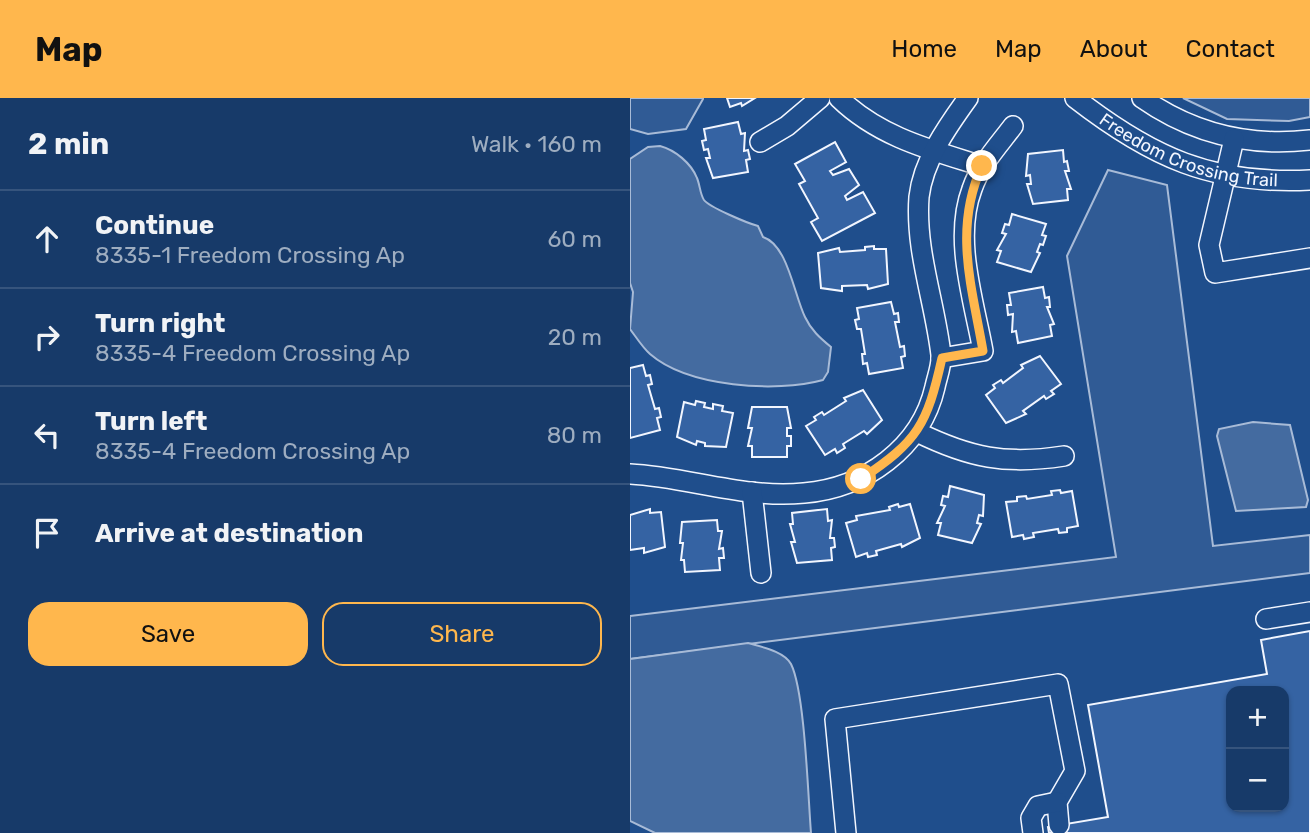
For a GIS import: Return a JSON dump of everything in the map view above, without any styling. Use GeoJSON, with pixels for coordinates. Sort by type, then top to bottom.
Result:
{"type":"FeatureCollection","features":[{"type":"Feature","properties":{"kind":"street"},"geometry":{"type":"LineString","coordinates":[[760,142],[787,126],[820,98]]}},
{"type":"Feature","properties":{"kind":"street"},"geometry":{"type":"LineString","coordinates":[[839,98],[884,131],[982,166]]}},
{"type":"Feature","properties":{"kind":"street"},"geometry":{"type":"LineString","coordinates":[[630,474],[669,476],[752,492],[802,494],[834,489],[861,479],[886,462],[917,432],[934,392],[942,358],[918,230],[922,181],[942,134],[968,98]]}},
{"type":"Feature","properties":{"kind":"street","name":"Freedom Crossing Trail"},"geometry":{"type":"LineString","coordinates":[[1075,98],[1110,125],[1158,154],[1226,176],[1310,182]]}},
{"type":"Feature","properties":{"kind":"street","name":"Freedom Crossing Trail"},"geometry":{"type":"LineString","coordinates":[[1142,98],[1178,120],[1234,139],[1284,143],[1310,140]]}},
{"type":"Feature","properties":{"kind":"street"},"geometry":{"type":"LineString","coordinates":[[942,358],[983,351],[967,259],[965,222],[971,191],[982,166],[1013,126]]}},
{"type":"Feature","properties":{"kind":"street"},"geometry":{"type":"LineString","coordinates":[[1234,139],[1209,245],[1215,273],[1310,258]]}},
{"type":"Feature","properties":{"kind":"street"},"geometry":{"type":"LineString","coordinates":[[917,432],[947,447],[990,460],[1025,462],[1064,456]]}},
{"type":"Feature","properties":{"kind":"street"},"geometry":{"type":"LineString","coordinates":[[752,492],[761,573]]}},
{"type":"Feature","properties":{"kind":"street"},"geometry":{"type":"LineString","coordinates":[[1266,619],[1310,612]]}},
{"type":"Feature","properties":{"kind":"street"},"geometry":{"type":"LineString","coordinates":[[846,833],[835,719],[1058,684],[1075,771],[1057,802],[1059,825]]}},
{"type":"Feature","properties":{"kind":"street"},"geometry":{"type":"LineString","coordinates":[[1033,833],[1031,818],[1038,806],[1057,802]]}},
{"type":"Feature","properties":{"kind":"shaded area"},"geometry":{"type":"Polygon","coordinates":[[[630,98],[703,99],[686,129],[648,134],[630,129],[630,98]]]}},
{"type":"Feature","properties":{"kind":"shaded area"},"geometry":{"type":"Polygon","coordinates":[[[1183,98],[1310,98],[1310,117],[1289,121],[1227,119],[1183,98]]]}},
{"type":"Feature","properties":{"kind":"shaded area"},"geometry":{"type":"Polygon","coordinates":[[[660,146],[687,162],[707,203],[758,226],[763,237],[779,250],[807,322],[831,347],[828,372],[823,380],[804,384],[758,386],[709,380],[686,374],[647,352],[630,329],[633,292],[630,283],[630,159],[648,147],[660,146]]]}},
{"type":"Feature","properties":{"kind":"shaded area"},"geometry":{"type":"Polygon","coordinates":[[[1108,170],[1167,185],[1213,546],[1310,535],[1310,573],[630,659],[630,616],[1116,557],[1067,256],[1108,170]]]}},
{"type":"Feature","properties":{"kind":"shaded area"},"geometry":{"type":"Polygon","coordinates":[[[1253,422],[1290,425],[1308,500],[1306,507],[1236,511],[1217,436],[1219,429],[1253,422]]]}},
{"type":"Feature","properties":{"kind":"shaded area"},"geometry":{"type":"Polygon","coordinates":[[[748,643],[783,656],[791,664],[796,678],[803,720],[811,833],[655,833],[630,821],[630,659],[748,643]]]}},
{"type":"Feature","properties":{"kind":"building"},"geometry":{"type":"Polygon","coordinates":[[[727,98],[755,98],[742,106],[741,103],[730,107],[727,98]]]}},
{"type":"Feature","properties":{"kind":"building"},"geometry":{"type":"Polygon","coordinates":[[[738,122],[741,134],[745,133],[744,151],[748,150],[750,159],[746,160],[748,172],[713,178],[706,158],[710,158],[708,149],[704,150],[702,141],[706,140],[704,129],[738,122]]]}},
{"type":"Feature","properties":{"kind":"building"},"geometry":{"type":"Polygon","coordinates":[[[835,142],[846,162],[830,171],[833,175],[849,169],[859,185],[845,196],[847,200],[863,192],[875,213],[822,241],[811,222],[818,218],[799,184],[805,181],[795,164],[835,142]]]}},
{"type":"Feature","properties":{"kind":"building"},"geometry":{"type":"Polygon","coordinates":[[[1063,150],[1064,162],[1067,161],[1069,171],[1065,171],[1071,189],[1067,189],[1068,200],[1033,204],[1027,184],[1031,184],[1030,175],[1026,176],[1028,154],[1063,150]]]}},
{"type":"Feature","properties":{"kind":"building"},"geometry":{"type":"Polygon","coordinates":[[[1012,214],[1046,224],[1042,235],[1046,236],[1043,245],[1040,244],[1037,252],[1040,253],[1031,272],[997,262],[1001,251],[997,250],[1006,234],[1002,233],[1005,224],[1009,225],[1012,214]]]}},
{"type":"Feature","properties":{"kind":"building"},"geometry":{"type":"Polygon","coordinates":[[[874,246],[874,249],[886,249],[888,284],[868,289],[867,285],[842,286],[842,291],[821,288],[818,253],[839,248],[840,252],[865,250],[865,247],[874,246]]]}},
{"type":"Feature","properties":{"kind":"building"},"geometry":{"type":"Polygon","coordinates":[[[1043,287],[1045,298],[1049,297],[1050,307],[1047,307],[1054,324],[1050,325],[1052,336],[1018,343],[1016,331],[1012,332],[1013,314],[1008,315],[1007,305],[1011,305],[1009,293],[1043,287]]]}},
{"type":"Feature","properties":{"kind":"building"},"geometry":{"type":"Polygon","coordinates":[[[891,302],[894,314],[898,313],[899,322],[895,322],[900,347],[904,346],[905,356],[901,357],[903,368],[869,374],[867,363],[863,364],[862,354],[865,354],[861,329],[857,329],[855,320],[859,319],[857,308],[891,302]]]}},
{"type":"Feature","properties":{"kind":"building"},"geometry":{"type":"Polygon","coordinates":[[[1040,356],[1061,384],[1051,391],[1054,394],[1046,399],[1044,396],[1023,411],[1026,414],[1006,423],[986,395],[995,388],[993,385],[1001,380],[1003,383],[1023,368],[1021,365],[1040,356]]]}},
{"type":"Feature","properties":{"kind":"building"},"geometry":{"type":"Polygon","coordinates":[[[643,365],[646,376],[650,375],[652,384],[648,385],[655,409],[659,408],[661,417],[657,418],[660,430],[630,438],[630,368],[643,365]]]}},
{"type":"Feature","properties":{"kind":"building"},"geometry":{"type":"Polygon","coordinates":[[[863,390],[882,420],[867,434],[864,431],[843,444],[845,448],[837,453],[835,449],[825,455],[806,426],[822,412],[824,415],[846,401],[844,398],[863,390]]]}},
{"type":"Feature","properties":{"kind":"building"},"geometry":{"type":"Polygon","coordinates":[[[696,401],[713,409],[713,404],[723,406],[722,411],[733,413],[726,447],[705,446],[705,443],[697,441],[696,445],[677,437],[684,402],[695,405],[696,401]]]}},
{"type":"Feature","properties":{"kind":"building"},"geometry":{"type":"Polygon","coordinates":[[[752,407],[787,407],[791,428],[787,428],[787,436],[791,436],[791,446],[787,446],[787,457],[752,457],[752,446],[748,446],[752,428],[748,428],[752,407]]]}},
{"type":"Feature","properties":{"kind":"building"},"geometry":{"type":"Polygon","coordinates":[[[950,486],[984,495],[983,516],[979,515],[977,523],[981,524],[972,543],[938,535],[941,523],[937,523],[945,506],[941,505],[943,496],[948,497],[950,486]]]}},
{"type":"Feature","properties":{"kind":"building"},"geometry":{"type":"Polygon","coordinates":[[[1060,490],[1061,493],[1072,491],[1078,526],[1067,528],[1067,532],[1059,533],[1058,529],[1033,533],[1034,537],[1024,539],[1023,535],[1012,537],[1006,502],[1017,501],[1017,497],[1026,496],[1027,499],[1052,495],[1051,491],[1060,490]]]}},
{"type":"Feature","properties":{"kind":"building"},"geometry":{"type":"Polygon","coordinates":[[[898,504],[899,507],[910,504],[920,538],[902,547],[901,544],[876,551],[877,555],[868,557],[867,553],[856,557],[846,523],[857,520],[856,516],[890,510],[889,507],[898,504]]]}},
{"type":"Feature","properties":{"kind":"building"},"geometry":{"type":"Polygon","coordinates":[[[650,509],[650,513],[661,512],[665,547],[644,553],[644,548],[630,550],[630,515],[650,509]]]}},
{"type":"Feature","properties":{"kind":"building"},"geometry":{"type":"Polygon","coordinates":[[[827,509],[828,521],[832,520],[830,538],[834,538],[835,547],[831,548],[832,560],[797,563],[791,542],[795,542],[790,524],[793,524],[792,513],[827,509]]]}},
{"type":"Feature","properties":{"kind":"building"},"geometry":{"type":"Polygon","coordinates":[[[717,520],[718,531],[722,531],[719,549],[723,548],[724,558],[719,558],[720,570],[685,572],[684,560],[681,560],[682,522],[717,520]]]}},
{"type":"Feature","properties":{"kind":"building"},"geometry":{"type":"Polygon","coordinates":[[[1310,631],[1310,833],[1049,833],[1048,827],[1108,817],[1088,705],[1267,674],[1261,640],[1310,631]]]}},
{"type":"Feature","properties":{"kind":"route"},"geometry":{"type":"LineString","coordinates":[[861,479],[886,462],[917,432],[934,392],[942,358],[983,351],[967,259],[965,222],[971,191],[982,166]]}}]}
